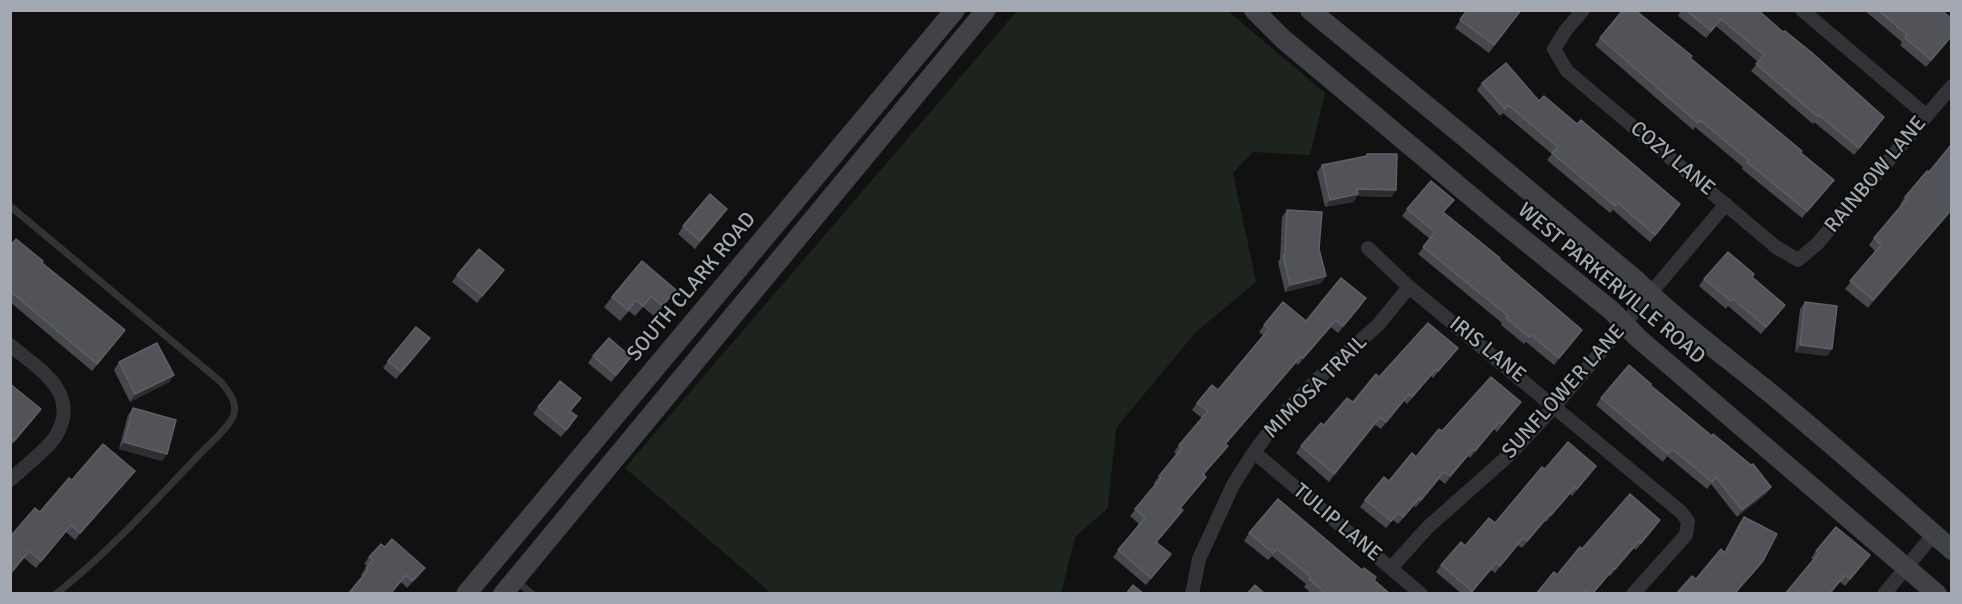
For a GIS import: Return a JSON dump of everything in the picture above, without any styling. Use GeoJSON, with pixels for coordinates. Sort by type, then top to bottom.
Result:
{"type":"FeatureCollection","features":[{"type":"Feature","properties":{"kind":"main road","name":"SOUTH CLARK ROAD"},"geometry":{"type":"LineString","coordinates":[[466,594],[955,10]]}},
{"type":"Feature","properties":{"kind":"main road"},"geometry":{"type":"LineString","coordinates":[[493,562],[509,587],[986,10]]}},
{"type":"Feature","properties":{"kind":"main road","name":"WEST PARKERVILLE ROAD"},"geometry":{"type":"LineString","coordinates":[[1254,10],[1283,39],[1612,311],[1647,346],[1937,594]]}},
{"type":"Feature","properties":{"kind":"main road","name":"WEST PARKERVILLE ROAD"},"geometry":{"type":"LineString","coordinates":[[1310,10],[1470,141],[1664,308],[1765,388],[1952,550]]}},
{"type":"Feature","properties":{"kind":"street","name":"COZY LANE"},"geometry":{"type":"LineString","coordinates":[[1583,10],[1566,30],[1554,50],[1567,71],[1776,247],[1798,260]]}},
{"type":"Feature","properties":{"kind":"street"},"geometry":{"type":"LineString","coordinates":[[1802,10],[1927,116]]}},
{"type":"Feature","properties":{"kind":"street","name":"RAINBOW LANE"},"geometry":{"type":"LineString","coordinates":[[1798,260],[1817,244],[1952,86]]}},
{"type":"Feature","properties":{"kind":"street","name":"SUNFLOWER LANE"},"geometry":{"type":"LineString","coordinates":[[1391,568],[1428,527],[1508,456],[1555,406],[1726,204]]}},
{"type":"Feature","properties":{"kind":"street","name":"IRIS LANE"},"geometry":{"type":"LineString","coordinates":[[1368,248],[1409,287],[1668,499],[1688,521],[1686,535],[1633,594]]}},
{"type":"Feature","properties":{"kind":"street","name":"MIMOSA TRAIL"},"geometry":{"type":"LineString","coordinates":[[1192,594],[1199,559],[1233,485],[1254,452],[1281,416],[1322,375],[1378,325],[1409,287]]}},
{"type":"Feature","properties":{"kind":"street"},"geometry":{"type":"LineString","coordinates":[[10,345],[47,375],[60,392],[65,410],[57,435],[10,480]]}},
{"type":"Feature","properties":{"kind":"street","name":"TULIP LANE"},"geometry":{"type":"LineString","coordinates":[[1254,452],[1421,594]]}},
{"type":"Feature","properties":{"kind":"street"},"geometry":{"type":"LineString","coordinates":[[1884,594],[1934,534]]}},
{"type":"Feature","properties":{"kind":"lane"},"geometry":{"type":"LineString","coordinates":[[10,206],[221,382],[235,403],[233,417],[217,436],[151,506],[80,575],[56,594]]}},
{"type":"Feature","properties":{"kind":"lane"},"geometry":{"type":"LineString","coordinates":[[509,587],[532,594]]}},
{"type":"Feature","properties":{"kind":"shaded area"},"geometry":{"type":"Polygon","coordinates":[[[1017,11],[1228,11],[1325,93],[1310,155],[1253,152],[1233,173],[1256,282],[1196,332],[1116,428],[1108,508],[1075,537],[1061,593],[771,593],[625,468],[1017,11]]]}},
{"type":"Feature","properties":{"kind":"building"},"geometry":{"type":"Polygon","coordinates":[[[1467,10],[1521,10],[1494,45],[1460,20],[1467,10]]]}},
{"type":"Feature","properties":{"kind":"building"},"geometry":{"type":"Polygon","coordinates":[[[1623,10],[1635,10],[1692,56],[1690,58],[1834,180],[1807,211],[1700,120],[1698,123],[1600,38],[1623,10]]]}},
{"type":"Feature","properties":{"kind":"building"},"geometry":{"type":"Polygon","coordinates":[[[1686,10],[1758,10],[1811,52],[1884,117],[1859,148],[1819,115],[1818,117],[1756,64],[1764,55],[1721,19],[1711,31],[1686,10]]]}},
{"type":"Feature","properties":{"kind":"building"},"geometry":{"type":"Polygon","coordinates":[[[1878,10],[1941,10],[1952,19],[1952,35],[1931,60],[1905,38],[1907,35],[1878,10]]]}},
{"type":"Feature","properties":{"kind":"building"},"geometry":{"type":"Polygon","coordinates":[[[1506,63],[1539,101],[1544,96],[1577,124],[1581,120],[1680,204],[1655,235],[1618,203],[1615,206],[1552,153],[1558,147],[1508,105],[1505,109],[1482,83],[1506,63]]]}},
{"type":"Feature","properties":{"kind":"building"},"geometry":{"type":"Polygon","coordinates":[[[1952,144],[1952,209],[1873,300],[1850,281],[1881,245],[1874,238],[1907,199],[1905,197],[1952,144]]]}},
{"type":"Feature","properties":{"kind":"building"},"geometry":{"type":"Polygon","coordinates":[[[1367,154],[1397,154],[1396,190],[1357,189],[1358,194],[1330,200],[1322,165],[1367,156],[1367,154]]]}},
{"type":"Feature","properties":{"kind":"building"},"geometry":{"type":"Polygon","coordinates":[[[1431,181],[1454,200],[1443,212],[1500,258],[1582,330],[1559,358],[1531,335],[1529,337],[1506,318],[1508,316],[1423,247],[1435,232],[1407,209],[1431,181]]]}},
{"type":"Feature","properties":{"kind":"building"},"geometry":{"type":"Polygon","coordinates":[[[710,194],[727,209],[700,241],[683,226],[710,194]]]}},
{"type":"Feature","properties":{"kind":"building"},"geometry":{"type":"Polygon","coordinates":[[[1287,210],[1322,212],[1319,249],[1326,276],[1290,285],[1283,255],[1285,255],[1287,210]]]}},
{"type":"Feature","properties":{"kind":"building"},"geometry":{"type":"Polygon","coordinates":[[[16,239],[125,330],[97,364],[10,291],[10,243],[12,244],[16,239]]]}},
{"type":"Feature","properties":{"kind":"building"},"geometry":{"type":"Polygon","coordinates":[[[479,249],[504,270],[482,296],[457,275],[479,249]]]}},
{"type":"Feature","properties":{"kind":"building"},"geometry":{"type":"Polygon","coordinates":[[[1728,252],[1754,274],[1752,277],[1785,305],[1766,327],[1733,299],[1731,301],[1704,279],[1728,252]]]}},
{"type":"Feature","properties":{"kind":"building"},"geometry":{"type":"Polygon","coordinates":[[[642,261],[676,290],[662,306],[651,296],[643,306],[636,300],[628,310],[612,297],[642,261]]]}},
{"type":"Feature","properties":{"kind":"building"},"geometry":{"type":"Polygon","coordinates":[[[1341,278],[1366,298],[1343,326],[1336,320],[1303,358],[1301,356],[1225,444],[1228,446],[1203,474],[1206,477],[1180,508],[1183,510],[1156,542],[1171,554],[1151,578],[1118,550],[1145,518],[1135,509],[1182,448],[1179,445],[1208,411],[1197,403],[1212,385],[1218,390],[1269,329],[1264,325],[1283,302],[1306,321],[1341,278]]]}},
{"type":"Feature","properties":{"kind":"building"},"geometry":{"type":"Polygon","coordinates":[[[1805,302],[1837,306],[1832,349],[1800,345],[1805,302]]]}},
{"type":"Feature","properties":{"kind":"building"},"geometry":{"type":"Polygon","coordinates":[[[1428,323],[1458,348],[1412,397],[1409,394],[1386,422],[1380,417],[1334,474],[1301,446],[1321,423],[1324,425],[1347,398],[1353,402],[1376,374],[1379,377],[1428,323]]]}},
{"type":"Feature","properties":{"kind":"building"},"geometry":{"type":"Polygon","coordinates":[[[416,327],[430,338],[401,372],[388,361],[416,327]]]}},
{"type":"Feature","properties":{"kind":"building"},"geometry":{"type":"Polygon","coordinates":[[[609,338],[631,357],[616,375],[593,356],[609,338]]]}},
{"type":"Feature","properties":{"kind":"building"},"geometry":{"type":"Polygon","coordinates":[[[157,343],[174,375],[135,394],[119,362],[157,343]]]}},
{"type":"Feature","properties":{"kind":"building"},"geometry":{"type":"Polygon","coordinates":[[[1629,365],[1712,436],[1713,434],[1751,465],[1753,464],[1771,487],[1742,510],[1716,477],[1712,482],[1672,449],[1668,454],[1601,398],[1629,365]]]}},
{"type":"Feature","properties":{"kind":"building"},"geometry":{"type":"Polygon","coordinates":[[[1491,377],[1521,402],[1502,424],[1499,422],[1475,451],[1473,449],[1450,476],[1444,472],[1421,500],[1419,498],[1403,517],[1398,513],[1391,521],[1365,500],[1384,477],[1389,481],[1412,453],[1416,457],[1439,429],[1442,431],[1491,377]]]}},
{"type":"Feature","properties":{"kind":"building"},"geometry":{"type":"Polygon","coordinates":[[[560,381],[581,398],[570,411],[577,416],[566,430],[538,407],[560,381]]]}},
{"type":"Feature","properties":{"kind":"building"},"geometry":{"type":"Polygon","coordinates":[[[10,384],[41,409],[14,441],[10,437],[10,384]]]}},
{"type":"Feature","properties":{"kind":"building"},"geometry":{"type":"Polygon","coordinates":[[[133,408],[176,420],[167,454],[124,442],[133,408]]]}},
{"type":"Feature","properties":{"kind":"building"},"geometry":{"type":"Polygon","coordinates":[[[1568,442],[1596,466],[1527,541],[1523,538],[1500,566],[1496,563],[1472,591],[1441,565],[1461,542],[1465,546],[1489,518],[1495,523],[1542,467],[1545,469],[1568,442]]]}},
{"type":"Feature","properties":{"kind":"building"},"geometry":{"type":"Polygon","coordinates":[[[103,444],[135,471],[80,533],[71,525],[41,561],[29,551],[10,574],[10,537],[35,508],[40,512],[69,478],[72,480],[103,444]]]}},
{"type":"Feature","properties":{"kind":"building"},"geometry":{"type":"Polygon","coordinates":[[[1630,494],[1660,520],[1641,543],[1639,541],[1592,594],[1586,591],[1584,594],[1536,594],[1554,572],[1557,575],[1580,547],[1582,549],[1630,494]]]}},
{"type":"Feature","properties":{"kind":"building"},"geometry":{"type":"Polygon","coordinates":[[[1278,499],[1362,570],[1364,568],[1376,577],[1374,580],[1390,594],[1326,594],[1309,579],[1311,577],[1277,549],[1273,553],[1249,533],[1278,499]]]}},
{"type":"Feature","properties":{"kind":"building"},"geometry":{"type":"Polygon","coordinates":[[[1744,517],[1777,534],[1763,561],[1734,594],[1676,594],[1692,576],[1696,579],[1721,549],[1725,553],[1744,517]]]}},
{"type":"Feature","properties":{"kind":"building"},"geometry":{"type":"Polygon","coordinates":[[[1836,527],[1870,555],[1850,579],[1845,575],[1829,594],[1785,594],[1819,553],[1816,551],[1836,527]]]}},
{"type":"Feature","properties":{"kind":"building"},"geometry":{"type":"Polygon","coordinates":[[[392,539],[425,568],[412,581],[406,575],[390,594],[348,594],[368,570],[366,568],[373,560],[369,557],[381,544],[385,547],[392,539]]]}},
{"type":"Feature","properties":{"kind":"building"},"geometry":{"type":"Polygon","coordinates":[[[1133,585],[1144,594],[1126,594],[1133,585]]]}},
{"type":"Feature","properties":{"kind":"building"},"geometry":{"type":"Polygon","coordinates":[[[1255,585],[1265,594],[1247,594],[1255,585]]]}}]}
